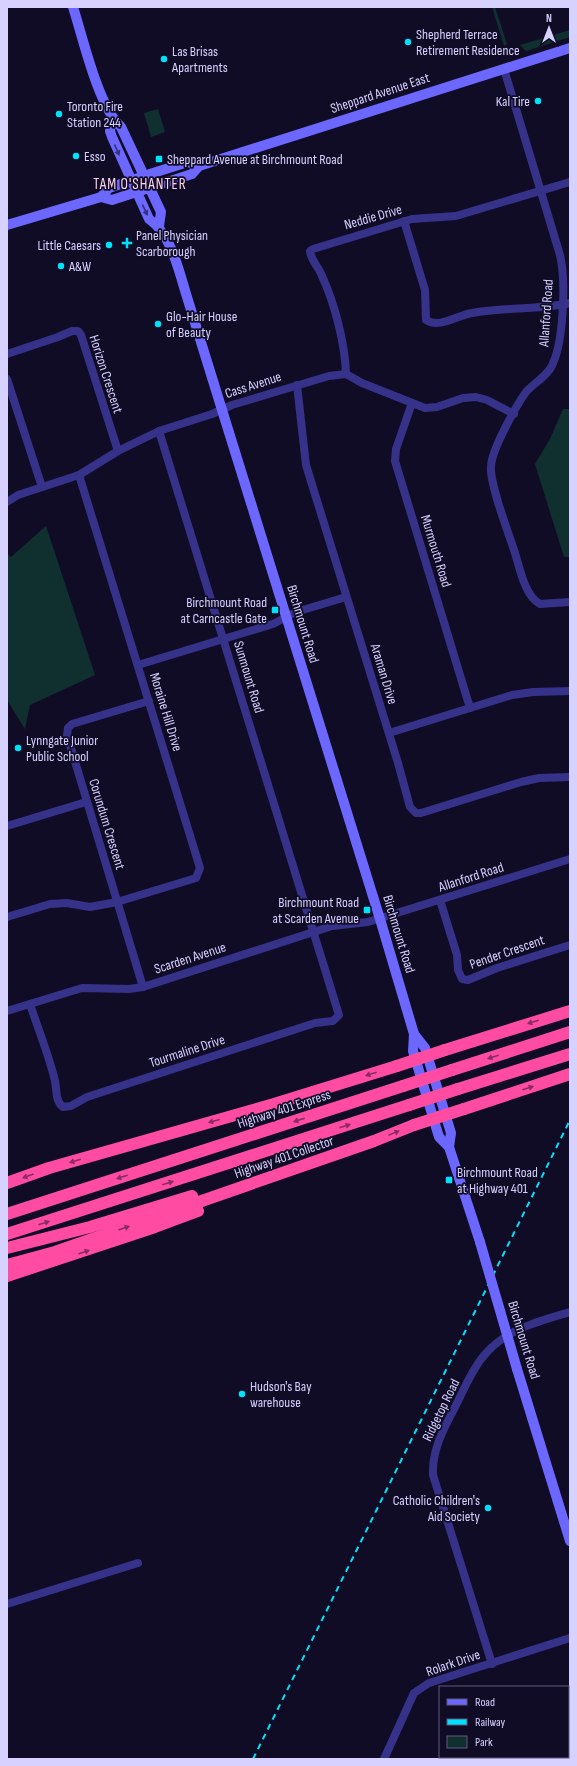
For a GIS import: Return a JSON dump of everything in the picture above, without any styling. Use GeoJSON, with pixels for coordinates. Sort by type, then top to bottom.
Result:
{"type":"FeatureCollection","features":[{"type":"Feature","properties":{"kind":"highway"},"geometry":{"type":"LineString","coordinates":[[7,1183],[49,1168],[267,1106],[570,1010]]}},
{"type":"Feature","properties":{"kind":"highway","name":"Highway 401 Express"},"geometry":{"type":"LineString","coordinates":[[7,1214],[570,1032]]}},
{"type":"Feature","properties":{"kind":"highway"},"geometry":{"type":"LineString","coordinates":[[7,1234],[570,1054]]}},
{"type":"Feature","properties":{"kind":"highway","name":"Highway 401 Collector"},"geometry":{"type":"LineString","coordinates":[[7,1265],[55,1252],[374,1141],[414,1125],[570,1074]]}},
{"type":"Feature","properties":{"kind":"highway"},"geometry":{"type":"LineString","coordinates":[[7,1248],[90,1227],[374,1141]]}},
{"type":"Feature","properties":{"kind":"highway"},"geometry":{"type":"LineString","coordinates":[[7,1276],[55,1262],[155,1227],[374,1141]]}},
{"type":"Feature","properties":{"kind":"main road","name":"Birchmount Road"},"geometry":{"type":"LineString","coordinates":[[73,7],[100,93],[112,119],[121,127],[161,212],[158,226]]}},
{"type":"Feature","properties":{"kind":"main road","name":"Sheppard Avenue East"},"geometry":{"type":"LineString","coordinates":[[101,196],[112,200],[192,174],[199,166],[570,48]]}},
{"type":"Feature","properties":{"kind":"main road","name":"Birchmount Road"},"geometry":{"type":"LineString","coordinates":[[112,119],[110,131],[131,181],[149,218],[158,226],[175,261],[380,919],[414,1034],[413,1051],[439,1137],[449,1147],[480,1242],[570,1541]]}},
{"type":"Feature","properties":{"kind":"main road","name":"Sheppard Avenue East"},"geometry":{"type":"LineString","coordinates":[[7,225],[101,196],[109,188],[188,162],[199,166]]}},
{"type":"Feature","properties":{"kind":"street","name":"Allanford Road"},"geometry":{"type":"LineString","coordinates":[[504,69],[539,190],[561,258],[566,304],[560,336],[552,364],[527,392],[499,441],[490,467],[518,560],[532,598],[540,604],[570,602]]}},
{"type":"Feature","properties":{"kind":"street","name":"Neddie Drive"},"geometry":{"type":"LineString","coordinates":[[346,374],[338,325],[323,276],[311,258],[310,251],[315,248],[404,221],[418,218],[456,216],[570,182]]}},
{"type":"Feature","properties":{"kind":"street"},"geometry":{"type":"LineString","coordinates":[[404,221],[425,290],[425,314],[428,322],[433,324],[439,323],[471,313],[566,304]]}},
{"type":"Feature","properties":{"kind":"street","name":"Horizon Crescent"},"geometry":{"type":"LineString","coordinates":[[7,354],[72,331],[78,331],[81,335],[118,451]]}},
{"type":"Feature","properties":{"kind":"street"},"geometry":{"type":"LineString","coordinates":[[346,374],[425,408],[438,407],[463,398],[476,397],[487,400],[514,414]]}},
{"type":"Feature","properties":{"kind":"street","name":"Cass Avenue"},"geometry":{"type":"LineString","coordinates":[[7,502],[18,495],[79,475],[118,451],[159,431],[297,385],[329,376],[346,374]]}},
{"type":"Feature","properties":{"kind":"street"},"geometry":{"type":"LineString","coordinates":[[7,379],[9,390],[42,487]]}},
{"type":"Feature","properties":{"kind":"street","name":"Araman Drive"},"geometry":{"type":"LineString","coordinates":[[297,385],[306,465],[389,733],[410,807],[416,813],[429,811],[521,782],[539,778],[570,777]]}},
{"type":"Feature","properties":{"kind":"street","name":"Murmouth Road"},"geometry":{"type":"LineString","coordinates":[[412,403],[396,449],[394,461],[470,708]]}},
{"type":"Feature","properties":{"kind":"street","name":"Sunmount Road"},"geometry":{"type":"LineString","coordinates":[[159,431],[314,932]]}},
{"type":"Feature","properties":{"kind":"street","name":"Moraine Hill Drive"},"geometry":{"type":"LineString","coordinates":[[79,475],[200,868],[196,878],[117,902]]}},
{"type":"Feature","properties":{"kind":"street"},"geometry":{"type":"LineString","coordinates":[[138,664],[272,624],[296,612],[346,597]]}},
{"type":"Feature","properties":{"kind":"street"},"geometry":{"type":"LineString","coordinates":[[389,733],[470,708],[527,693],[570,691]]}},
{"type":"Feature","properties":{"kind":"street","name":"Corundum Crescent"},"geometry":{"type":"LineString","coordinates":[[143,987],[67,735],[68,728],[72,724],[149,702]]}},
{"type":"Feature","properties":{"kind":"street"},"geometry":{"type":"LineString","coordinates":[[7,826],[86,802]]}},
{"type":"Feature","properties":{"kind":"street","name":"Allanford Road"},"geometry":{"type":"LineString","coordinates":[[380,919],[570,859]]}},
{"type":"Feature","properties":{"kind":"street","name":"Pender Crescent"},"geometry":{"type":"LineString","coordinates":[[440,900],[457,955],[458,970],[462,979],[468,980],[497,968],[570,945]]}},
{"type":"Feature","properties":{"kind":"street"},"geometry":{"type":"LineString","coordinates":[[7,917],[50,904],[67,903],[90,907],[117,902]]}},
{"type":"Feature","properties":{"kind":"street","name":"Scarden Avenue"},"geometry":{"type":"LineString","coordinates":[[7,1011],[82,988],[129,989],[143,987],[332,926],[357,925],[380,919]]}},
{"type":"Feature","properties":{"kind":"street","name":"Tourmaline Drive"},"geometry":{"type":"LineString","coordinates":[[30,1004],[55,1080],[58,1101],[63,1106],[71,1106],[87,1097],[315,1023],[336,1019],[339,1015],[339,1011],[314,932]]}},
{"type":"Feature","properties":{"kind":"street","name":"Ridgetop Road"},"geometry":{"type":"LineString","coordinates":[[492,1664],[433,1474],[434,1454],[440,1436],[477,1365],[487,1351],[516,1331],[570,1312]]}},
{"type":"Feature","properties":{"kind":"street"},"geometry":{"type":"LineString","coordinates":[[7,1604],[138,1563]]}},
{"type":"Feature","properties":{"kind":"street","name":"Rolark Drive"},"geometry":{"type":"LineString","coordinates":[[384,1759],[414,1693],[429,1683],[570,1638]]}},
{"type":"Feature","properties":{"kind":"green space"},"geometry":{"type":"Polygon","coordinates":[[[492,7],[495,7],[507,44],[504,46],[492,7]]]}},
{"type":"Feature","properties":{"kind":"green space"},"geometry":{"type":"Polygon","coordinates":[[[570,30],[570,37],[526,51],[520,45],[570,30]]]}},
{"type":"Feature","properties":{"kind":"green space"},"geometry":{"type":"Polygon","coordinates":[[[158,109],[165,132],[151,137],[144,113],[158,109]]]}},
{"type":"Feature","properties":{"kind":"green space"},"geometry":{"type":"Polygon","coordinates":[[[563,409],[570,409],[570,557],[564,557],[535,464],[550,439],[563,409]]]}},
{"type":"Feature","properties":{"kind":"green space"},"geometry":{"type":"Polygon","coordinates":[[[46,526],[95,675],[30,705],[25,729],[7,700],[7,554],[11,557],[46,526]]]}},
{"type":"Feature","properties":{"kind":"railway"},"geometry":{"type":"LineString","coordinates":[[253,1759],[570,1120]]}},
{"type":"Feature","properties":{"kind":"place","name":"Shepherd Terrace Retirement Residence"},"geometry":{"type":"Point","coordinates":[408,42]}},
{"type":"Feature","properties":{"kind":"place","name":"Las Brisas Apartments"},"geometry":{"type":"Point","coordinates":[164,59]}},
{"type":"Feature","properties":{"kind":"place","name":"Kal Tire"},"geometry":{"type":"Point","coordinates":[538,101]}},
{"type":"Feature","properties":{"kind":"place","name":"Toronto Fire Station 244"},"geometry":{"type":"Point","coordinates":[59,114]}},
{"type":"Feature","properties":{"kind":"place","name":"Esso"},"geometry":{"type":"Point","coordinates":[76,156]}},
{"type":"Feature","properties":{"kind":"place","name":"Sheppard Avenue at Birchmount Road"},"geometry":{"type":"Point","coordinates":[159,159]}},
{"type":"Feature","properties":{"kind":"place","name":"Panel Physician Scarborough"},"geometry":{"type":"Point","coordinates":[127,243]}},
{"type":"Feature","properties":{"kind":"place","name":"Little Caesars"},"geometry":{"type":"Point","coordinates":[109,245]}},
{"type":"Feature","properties":{"kind":"place","name":"A&W"},"geometry":{"type":"Point","coordinates":[61,266]}},
{"type":"Feature","properties":{"kind":"place","name":"Glo-Hair House of Beauty"},"geometry":{"type":"Point","coordinates":[158,324]}},
{"type":"Feature","properties":{"kind":"place","name":"Birchmount Road at Carncastle Gate"},"geometry":{"type":"Point","coordinates":[275,610]}},
{"type":"Feature","properties":{"kind":"place","name":"Lynngate Junior Public School"},"geometry":{"type":"Point","coordinates":[18,748]}},
{"type":"Feature","properties":{"kind":"place","name":"Birchmount Road at Scarden Avenue"},"geometry":{"type":"Point","coordinates":[367,910]}},
{"type":"Feature","properties":{"kind":"place","name":"Birchmount Road at Highway 401"},"geometry":{"type":"Point","coordinates":[449,1180]}},
{"type":"Feature","properties":{"kind":"place","name":"Hudson's Bay warehouse"},"geometry":{"type":"Point","coordinates":[242,1394]}},
{"type":"Feature","properties":{"kind":"place","name":"Catholic Children's Aid Society"},"geometry":{"type":"Point","coordinates":[488,1508]}},
{"type":"Feature","properties":{"kind":"district","name":"TAM O'SHANTER"},"geometry":{"type":"Point","coordinates":[140,184]}}]}
